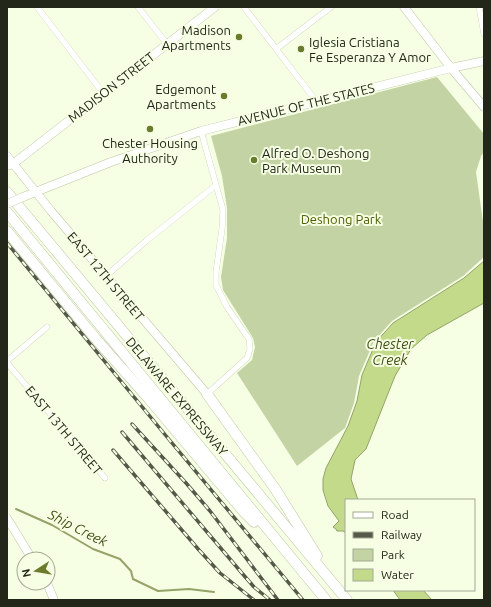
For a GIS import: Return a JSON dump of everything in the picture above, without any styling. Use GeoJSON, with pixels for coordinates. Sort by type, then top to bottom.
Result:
{"type":"FeatureCollection","features":[{"type":"Feature","properties":{"kind":"highway","name":"DELAWARE EXPRESSWAY"},"geometry":{"type":"LineString","coordinates":[[7,192],[348,600]]}},
{"type":"Feature","properties":{"kind":"highway","name":"DELAWARE EXPRESSWAY"},"geometry":{"type":"LineString","coordinates":[[7,212],[326,600]]}},
{"type":"Feature","properties":{"kind":"highway"},"geometry":{"type":"LineString","coordinates":[[7,231],[96,339],[244,512],[288,555]]}},
{"type":"Feature","properties":{"kind":"highway"},"geometry":{"type":"LineString","coordinates":[[207,394],[276,490],[298,527],[348,600]]}},
{"type":"Feature","properties":{"kind":"main road","name":"MADISON STREET"},"geometry":{"type":"LineString","coordinates":[[10,165],[215,7]]}},
{"type":"Feature","properties":{"kind":"main road"},"geometry":{"type":"LineString","coordinates":[[404,7],[451,68],[484,107]]}},
{"type":"Feature","properties":{"kind":"main road","name":"AVENUE OF THE STATES"},"geometry":{"type":"LineString","coordinates":[[7,204],[130,155],[200,131],[484,60]]}},
{"type":"Feature","properties":{"kind":"main road","name":"EAST 12TH STREET"},"geometry":{"type":"LineString","coordinates":[[7,156],[10,165],[36,193],[207,394]]}},
{"type":"Feature","properties":{"kind":"main road"},"geometry":{"type":"LineString","coordinates":[[7,518],[27,551]]}},
{"type":"Feature","properties":{"kind":"street"},"geometry":{"type":"LineString","coordinates":[[37,7],[104,93]]}},
{"type":"Feature","properties":{"kind":"street"},"geometry":{"type":"LineString","coordinates":[[138,7],[167,44]]}},
{"type":"Feature","properties":{"kind":"street"},"geometry":{"type":"LineString","coordinates":[[244,7],[316,101]]}},
{"type":"Feature","properties":{"kind":"street"},"geometry":{"type":"LineString","coordinates":[[276,49],[331,7]]}},
{"type":"Feature","properties":{"kind":"street"},"geometry":{"type":"LineString","coordinates":[[479,7],[484,34]]}},
{"type":"Feature","properties":{"kind":"street"},"geometry":{"type":"LineString","coordinates":[[200,131],[223,210],[222,230],[216,272],[216,285],[227,307],[249,339],[250,349],[247,358],[207,394]]}},
{"type":"Feature","properties":{"kind":"street"},"geometry":{"type":"LineString","coordinates":[[106,276],[216,186]]}},
{"type":"Feature","properties":{"kind":"street"},"geometry":{"type":"LineString","coordinates":[[7,362],[47,327]]}},
{"type":"Feature","properties":{"kind":"street","name":"EAST 13TH STREET"},"geometry":{"type":"LineString","coordinates":[[7,362],[105,478]]}},
{"type":"Feature","properties":{"kind":"green space","name":"Deshong Park"},"geometry":{"type":"Polygon","coordinates":[[[437,77],[484,134],[484,152],[481,156],[476,172],[484,229],[484,257],[463,276],[392,321],[374,341],[359,376],[354,403],[345,428],[297,466],[237,373],[252,360],[255,347],[253,338],[223,290],[221,277],[227,238],[227,208],[222,176],[211,136],[437,77]]]}},
{"type":"Feature","properties":{"kind":"water","name":"Chester Creek"},"geometry":{"type":"Polygon","coordinates":[[[484,261],[484,303],[427,335],[411,349],[395,376],[366,449],[355,460],[351,479],[358,499],[345,499],[345,532],[337,531],[333,527],[339,521],[328,506],[323,490],[323,479],[326,468],[348,426],[357,401],[362,375],[376,342],[393,323],[464,278],[484,261]]]}},
{"type":"Feature","properties":{"kind":"water"},"geometry":{"type":"Polygon","coordinates":[[[394,591],[424,591],[432,600],[400,600],[394,591]]]}},
{"type":"Feature","properties":{"kind":"waterway","name":"Ship Creek"},"geometry":{"type":"LineString","coordinates":[[16,509],[52,525],[93,549],[120,559],[131,571],[133,579],[158,591],[189,589],[214,592]]}},
{"type":"Feature","properties":{"kind":"railway"},"geometry":{"type":"LineString","coordinates":[[7,243],[303,600]]}},
{"type":"Feature","properties":{"kind":"railway"},"geometry":{"type":"LineString","coordinates":[[132,424],[210,511],[278,600]]}},
{"type":"Feature","properties":{"kind":"railway"},"geometry":{"type":"LineString","coordinates":[[122,432],[254,587],[270,600]]}},
{"type":"Feature","properties":{"kind":"railway"},"geometry":{"type":"LineString","coordinates":[[113,450],[220,573],[254,600]]}},
{"type":"Feature","properties":{"kind":"place","name":"Madison Apartments"},"geometry":{"type":"Point","coordinates":[239,37]}},
{"type":"Feature","properties":{"kind":"place","name":"Iglesia Cristiana Fe Esperanza Y Amor"},"geometry":{"type":"Point","coordinates":[301,49]}},
{"type":"Feature","properties":{"kind":"place","name":"Edgemont Apartments"},"geometry":{"type":"Point","coordinates":[224,96]}},
{"type":"Feature","properties":{"kind":"place","name":"Chester Housing Authority"},"geometry":{"type":"Point","coordinates":[150,129]}},
{"type":"Feature","properties":{"kind":"place","name":"Alfred O. Deshong Park Museum"},"geometry":{"type":"Point","coordinates":[254,160]}}]}
